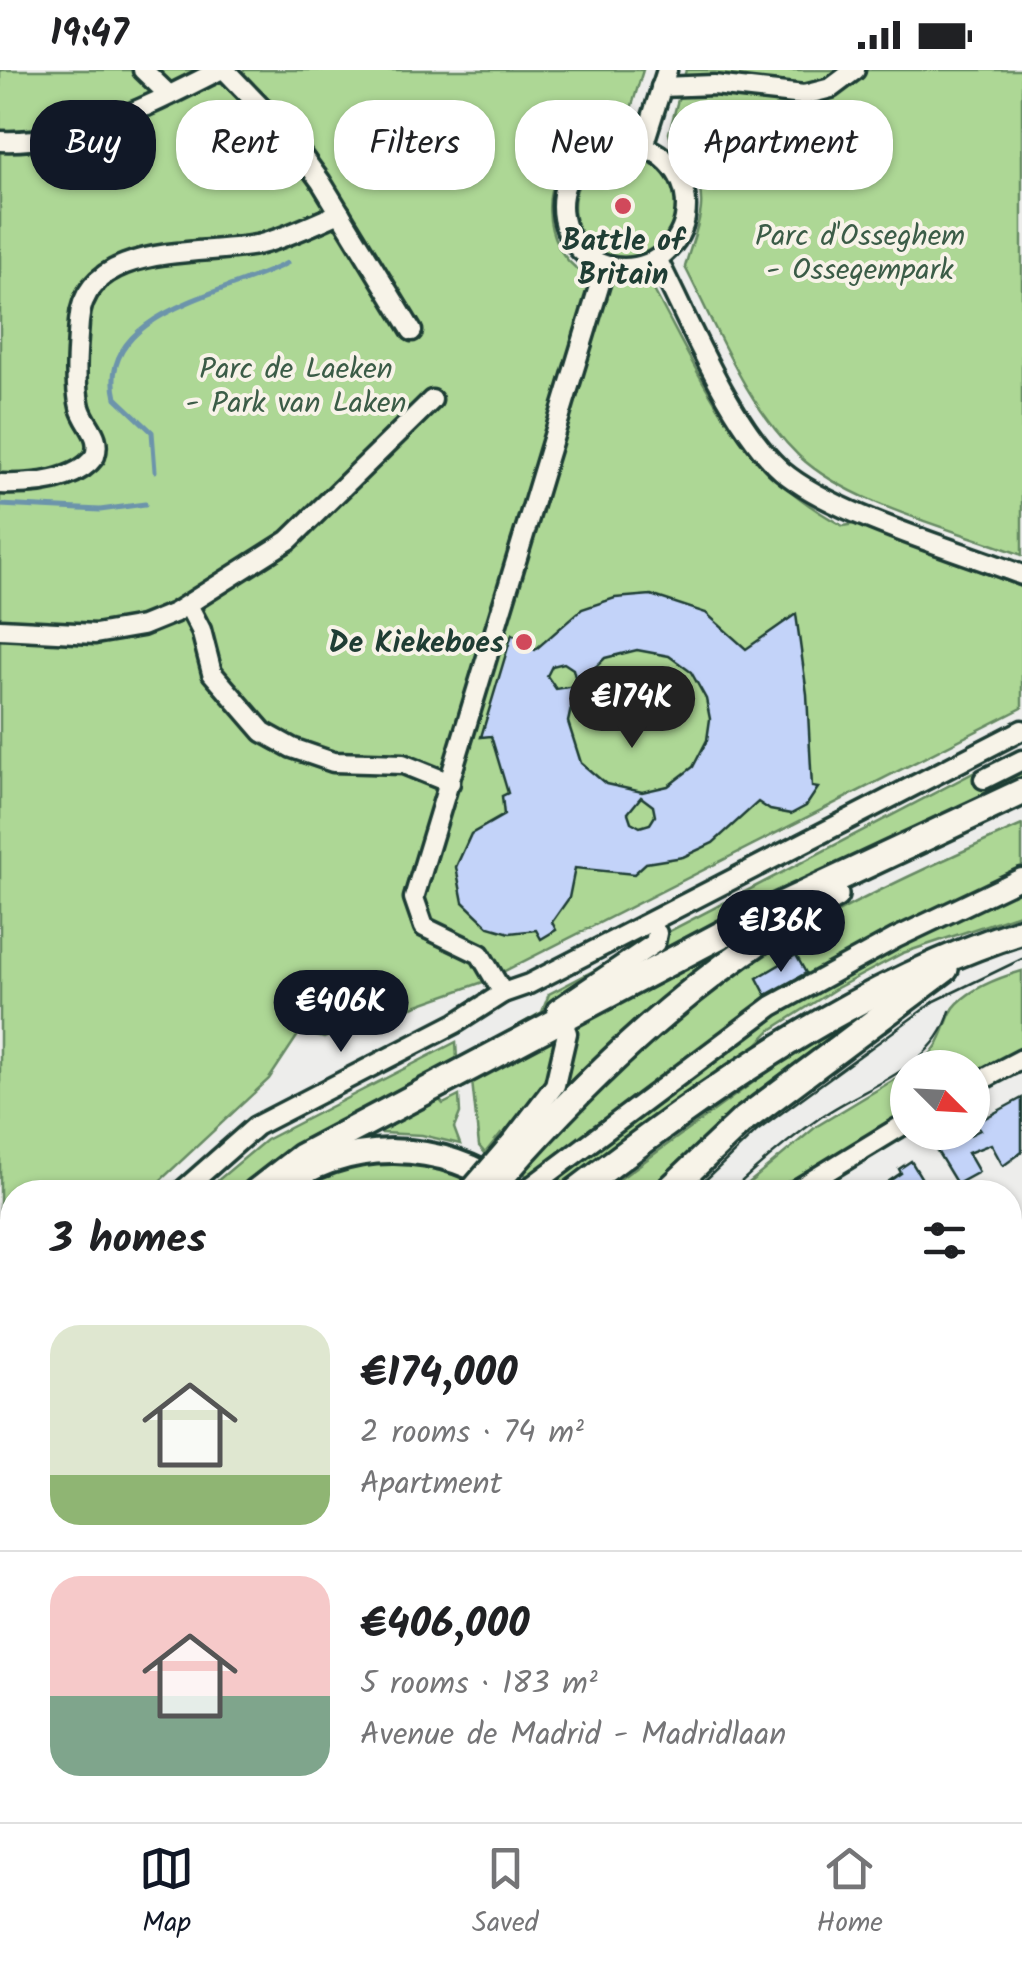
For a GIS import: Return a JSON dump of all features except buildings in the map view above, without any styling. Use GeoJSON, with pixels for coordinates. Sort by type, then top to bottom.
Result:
{"type":"FeatureCollection","features":[{"type":"Feature","properties":{"kind":"highway"},"geometry":{"type":"LineString","coordinates":[[270,1180],[289,1164],[750,919],[1022,792]]}},
{"type":"Feature","properties":{"kind":"highway"},"geometry":{"type":"LineString","coordinates":[[496,1180],[518,1146],[636,1038],[745,951],[881,870],[1022,802]]}},
{"type":"Feature","properties":{"kind":"highway"},"geometry":{"type":"LineString","coordinates":[[591,1180],[672,1121],[858,999],[977,946],[1022,932]]}},
{"type":"Feature","properties":{"kind":"highway"},"geometry":{"type":"LineString","coordinates":[[681,1180],[762,1104],[977,946]]}},
{"type":"Feature","properties":{"kind":"highway"},"geometry":{"type":"LineString","coordinates":[[325,1163],[378,1119]]}},
{"type":"Feature","properties":{"kind":"main road"},"geometry":{"type":"LineString","coordinates":[[295,1180],[325,1163],[373,1151],[422,1152],[469,1165],[494,1180]]}},
{"type":"Feature","properties":{"kind":"street"},"geometry":{"type":"LineString","coordinates":[[142,70],[170,96]]}},
{"type":"Feature","properties":{"kind":"street"},"geometry":{"type":"LineString","coordinates":[[0,141],[85,130],[223,70],[283,130],[340,213],[412,331]]}},
{"type":"Feature","properties":{"kind":"street"},"geometry":{"type":"LineString","coordinates":[[648,130],[664,78],[804,95],[831,88],[855,70]]}},
{"type":"Feature","properties":{"kind":"street"},"geometry":{"type":"LineString","coordinates":[[563,190],[560,206],[573,244],[605,266],[622,269],[657,260],[672,246],[686,208],[675,170],[648,150]]}},
{"type":"Feature","properties":{"kind":"street"},"geometry":{"type":"LineString","coordinates":[[0,484],[52,479],[81,470],[95,456],[96,436],[80,408],[78,324],[85,298],[104,277],[150,258],[262,244],[340,213]]}},
{"type":"Feature","properties":{"kind":"street"},"geometry":{"type":"LineString","coordinates":[[657,260],[743,423],[782,470],[833,502],[1022,575]]}},
{"type":"Feature","properties":{"kind":"street"},"geometry":{"type":"LineString","coordinates":[[503,993],[480,954],[430,932],[416,914],[416,890],[605,266]]}},
{"type":"Feature","properties":{"kind":"street"},"geometry":{"type":"LineString","coordinates":[[0,630],[67,635],[127,630],[188,605],[289,540],[432,400]]}},
{"type":"Feature","properties":{"kind":"street"},"geometry":{"type":"LineString","coordinates":[[188,605],[201,630],[212,672],[262,732],[292,748],[333,762],[403,764],[450,783]]}},
{"type":"Feature","properties":{"kind":"street"},"geometry":{"type":"LineString","coordinates":[[194,1180],[249,1130],[456,1023],[503,993],[530,984],[1022,730]]}},
{"type":"Feature","properties":{"kind":"street"},"geometry":{"type":"LineString","coordinates":[[984,778],[1022,760]]}},
{"type":"Feature","properties":{"kind":"street"},"geometry":{"type":"LineString","coordinates":[[540,1180],[772,1006],[896,938],[1022,878]]}},
{"type":"Feature","properties":{"kind":"street"},"geometry":{"type":"LineString","coordinates":[[481,1180],[518,1146],[555,1085],[566,1034],[557,1009],[655,943],[656,933]]}},
{"type":"Feature","properties":{"kind":"street"},"geometry":{"type":"LineString","coordinates":[[990,1075],[1022,1058]]}},
{"type":"Feature","properties":{"kind":"street"},"geometry":{"type":"LineString","coordinates":[[813,1180],[890,1133]]}},
{"type":"Feature","properties":{"kind":"green space","name":"Parc de Laeken - Park van Laken"},"geometry":{"type":"Polygon","coordinates":[[[0,70],[195,70],[215,85],[244,70],[643,70],[634,100],[515,100],[515,190],[552,190],[549,211],[558,246],[583,273],[600,279],[649,281],[726,420],[775,478],[806,503],[843,526],[855,524],[1022,587],[1022,708],[483,982],[324,1038],[300,1032],[269,1079],[161,1180],[0,1180],[0,70]]]}},
{"type":"Feature","properties":{"kind":"green space","name":"Parc d'Osseghem - Ossegempark"},"geometry":{"type":"Polygon","coordinates":[[[686,70],[1022,70],[1022,555],[875,502],[821,473],[799,456],[749,391],[685,267],[700,217],[700,190],[893,190],[893,100],[678,100],[686,70]]]}},
{"type":"Feature","properties":{"kind":"green space"},"geometry":{"type":"Polygon","coordinates":[[[648,162],[661,171],[675,197],[675,217],[667,235],[653,249],[635,257],[615,257],[597,249],[583,235],[575,217],[577,190],[648,190],[648,162]]]}},
{"type":"Feature","properties":{"kind":"green space"},"geometry":{"type":"Polygon","coordinates":[[[1022,770],[1022,787],[272,1165],[254,1180],[218,1180],[266,1140],[456,1042],[457,1060],[542,1012],[549,994],[977,771],[987,787],[1022,770]]]}},
{"type":"Feature","properties":{"kind":"green space"},"geometry":{"type":"Polygon","coordinates":[[[1022,825],[1022,913],[903,953],[837,988],[771,1030],[734,1068],[578,1180],[530,1180],[521,1170],[638,1048],[680,1012],[772,949],[921,870],[1022,825]]]}},
{"type":"Feature","properties":{"kind":"green space"},"geometry":{"type":"Polygon","coordinates":[[[737,939],[742,947],[516,1144],[501,1133],[485,1153],[479,1146],[472,1081],[737,939]]]}},
{"type":"Feature","properties":{"kind":"green space"},"geometry":{"type":"Polygon","coordinates":[[[1022,971],[1022,1048],[990,1065],[990,1050],[933,1050],[958,1003],[997,980],[1022,971]]]}},
{"type":"Feature","properties":{"kind":"green space"},"geometry":{"type":"Polygon","coordinates":[[[855,1015],[858,1021],[670,1180],[619,1180],[784,1060],[855,1015]]]}},
{"type":"Feature","properties":{"kind":"green space"},"geometry":{"type":"Polygon","coordinates":[[[890,1082],[890,1121],[795,1180],[752,1180],[817,1126],[890,1082]]]}},
{"type":"Feature","properties":{"kind":"green space"},"geometry":{"type":"Polygon","coordinates":[[[459,1096],[460,1113],[454,1128],[460,1144],[422,1135],[382,1133],[382,1128],[438,1098],[443,1104],[459,1096]]]}},
{"type":"Feature","properties":{"kind":"green space"},"geometry":{"type":"Polygon","coordinates":[[[384,1162],[425,1165],[465,1177],[319,1180],[340,1170],[384,1162]]]}},
{"type":"Feature","properties":{"kind":"waterway"},"geometry":{"type":"LineString","coordinates":[[155,471],[152,432],[116,398],[115,369],[126,345],[146,325],[173,310],[287,263]]}},
{"type":"Feature","properties":{"kind":"waterway"},"geometry":{"type":"LineString","coordinates":[[0,505],[100,510],[145,504]]}},
{"type":"Feature","properties":{"kind":"tram line"},"geometry":{"type":"LineString","coordinates":[[706,1180],[757,1131],[935,1001],[1022,959]]}},
{"type":"Feature","properties":{"kind":"tram line"},"geometry":{"type":"LineString","coordinates":[[744,1180],[821,1117],[914,1062],[942,1031],[950,1011]]}},
{"type":"Feature","properties":{"kind":"place","name":"Battle of Britain"},"geometry":{"type":"Point","coordinates":[623,206]}},
{"type":"Feature","properties":{"kind":"place","name":"De Kiekeboes"},"geometry":{"type":"Point","coordinates":[524,642]}}]}
